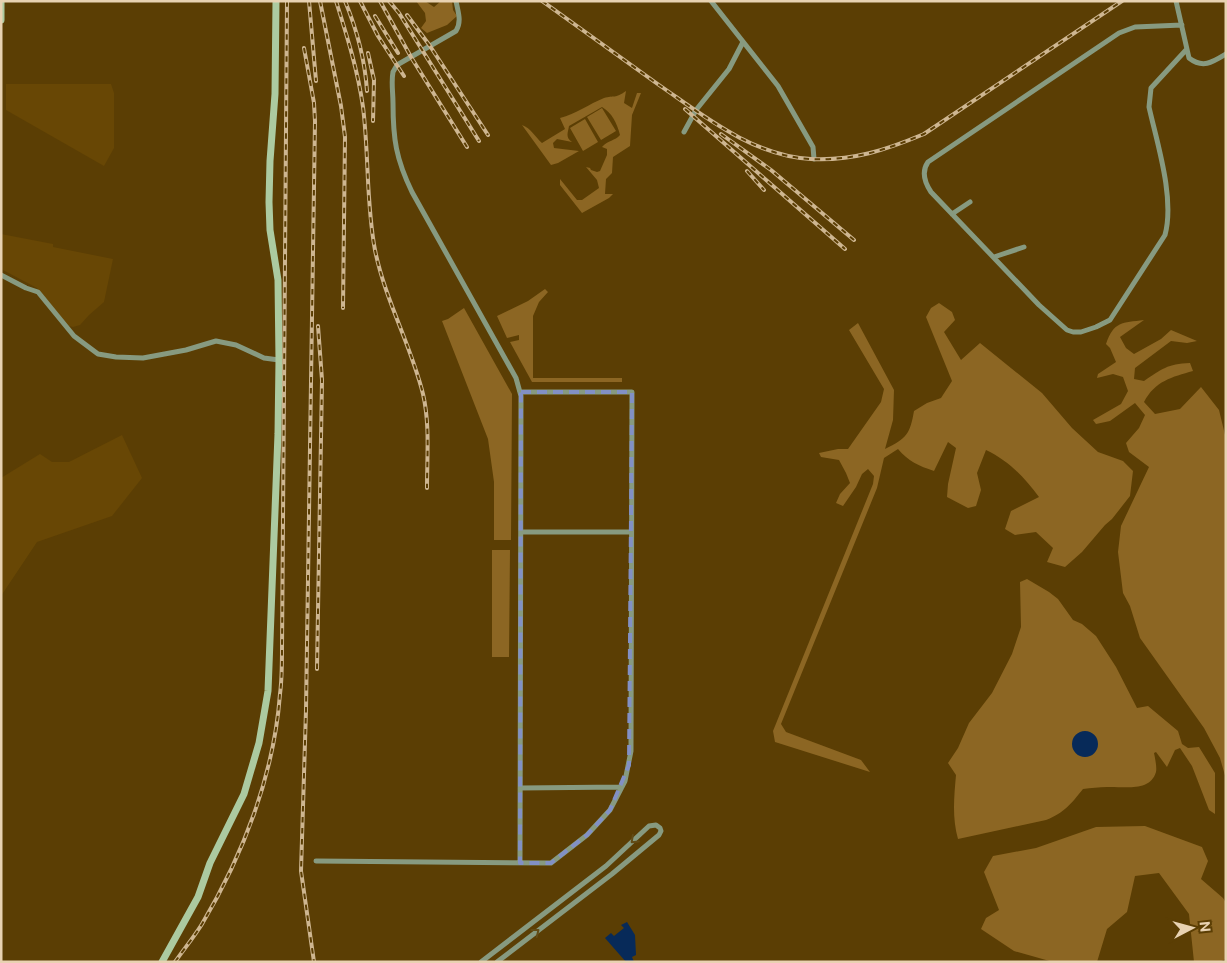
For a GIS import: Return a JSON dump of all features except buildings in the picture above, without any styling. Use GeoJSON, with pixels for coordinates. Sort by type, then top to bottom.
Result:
{"type":"FeatureCollection","features":[{"type":"Feature","properties":{"kind":"street"},"geometry":{"type":"LineString","coordinates":[[1,1],[1,20]]}},
{"type":"Feature","properties":{"kind":"street"},"geometry":{"type":"LineString","coordinates":[[162,962],[198,897],[210,862],[244,794],[259,743],[270,671],[279,360],[278,280],[270,230],[269,202],[275,94],[276,1]]}},
{"type":"Feature","properties":{"kind":"street"},"geometry":{"type":"LineString","coordinates":[[456,1],[460,17],[460,24],[456,31],[397,65],[393,72],[393,134],[396,152],[412,192],[516,378],[521,392],[520,862]]}},
{"type":"Feature","properties":{"kind":"street"},"geometry":{"type":"LineString","coordinates":[[711,1],[778,86],[813,147],[814,159]]}},
{"type":"Feature","properties":{"kind":"street"},"geometry":{"type":"LineString","coordinates":[[1176,1],[1189,58],[1201,65],[1211,63],[1226,54]]}},
{"type":"Feature","properties":{"kind":"street"},"geometry":{"type":"LineString","coordinates":[[1182,25],[1135,27],[1119,33],[928,162],[925,167],[926,184],[931,192],[1039,305],[1067,330],[1081,332],[1110,320],[1165,235],[1167,226],[1167,188],[1149,106],[1149,98],[1151,88],[1186,50]]}},
{"type":"Feature","properties":{"kind":"street"},"geometry":{"type":"LineString","coordinates":[[684,132],[696,110],[729,68],[743,42]]}},
{"type":"Feature","properties":{"kind":"street"},"geometry":{"type":"LineString","coordinates":[[952,214],[970,202]]}},
{"type":"Feature","properties":{"kind":"street"},"geometry":{"type":"LineString","coordinates":[[994,257],[1024,247]]}},
{"type":"Feature","properties":{"kind":"street"},"geometry":{"type":"LineString","coordinates":[[1,275],[38,292],[59,321],[74,336],[98,354],[143,358],[186,350],[216,341],[236,344],[264,358],[279,360]]}},
{"type":"Feature","properties":{"kind":"street"},"geometry":{"type":"LineString","coordinates":[[316,861],[551,863],[587,835],[610,810],[622,787],[629,765],[630,751],[632,392],[521,392]]}},
{"type":"Feature","properties":{"kind":"street"},"geometry":{"type":"LineString","coordinates":[[521,532],[631,532]]}},
{"type":"Feature","properties":{"kind":"street"},"geometry":{"type":"LineString","coordinates":[[520,788],[622,787]]}},
{"type":"Feature","properties":{"kind":"street"},"geometry":{"type":"LineString","coordinates":[[482,962],[606,866],[649,826],[656,825],[660,828],[659,835],[612,874],[497,962]]}},
{"type":"Feature","properties":{"kind":"highlighted area"},"geometry":{"type":"Polygon","coordinates":[[[521,392],[632,392],[629,765],[610,810],[587,835],[551,863],[520,863],[521,392]]]}},
{"type":"Feature","properties":{"kind":"shaded area"},"geometry":{"type":"Polygon","coordinates":[[[416,1],[425,1],[434,7],[441,1],[452,1],[453,10],[457,16],[447,25],[427,33],[421,28],[426,21],[425,13],[416,1]]]}},
{"type":"Feature","properties":{"kind":"shaded area"},"geometry":{"type":"Polygon","coordinates":[[[6,84],[111,84],[114,93],[114,148],[104,166],[6,110],[6,84]]]}},
{"type":"Feature","properties":{"kind":"shaded area"},"geometry":{"type":"Polygon","coordinates":[[[626,91],[624,103],[632,108],[637,93],[641,93],[632,115],[630,146],[613,157],[612,173],[606,179],[605,194],[613,194],[582,213],[560,185],[560,179],[577,200],[582,200],[599,188],[597,180],[586,167],[597,172],[600,171],[607,155],[607,149],[602,147],[620,135],[616,122],[606,109],[602,107],[569,126],[568,137],[572,142],[557,139],[553,143],[554,148],[579,151],[551,165],[522,125],[530,130],[542,143],[565,129],[560,118],[604,98],[617,96],[626,91]]]}},
{"type":"Feature","properties":{"kind":"shaded area"},"geometry":{"type":"Polygon","coordinates":[[[602,108],[616,131],[601,140],[587,117],[602,108]]]}},
{"type":"Feature","properties":{"kind":"shaded area"},"geometry":{"type":"Polygon","coordinates":[[[585,119],[598,142],[583,151],[570,128],[585,119]]]}},
{"type":"Feature","properties":{"kind":"shaded area"},"geometry":{"type":"Polygon","coordinates":[[[1,234],[53,244],[53,247],[113,259],[104,302],[80,325],[69,326],[37,288],[1,269],[1,234]]]}},
{"type":"Feature","properties":{"kind":"shaded area"},"geometry":{"type":"Polygon","coordinates":[[[545,289],[548,292],[539,302],[533,316],[533,378],[622,378],[622,382],[532,382],[510,342],[519,340],[519,335],[507,338],[497,316],[528,301],[545,289]]]}},
{"type":"Feature","properties":{"kind":"shaded area"},"geometry":{"type":"Polygon","coordinates":[[[939,303],[952,312],[955,320],[944,332],[961,360],[980,343],[1042,393],[1072,428],[1098,452],[1123,461],[1133,471],[1130,496],[1082,552],[1065,567],[1047,562],[1053,548],[1036,532],[1015,535],[1005,529],[1011,511],[1039,497],[1016,470],[994,454],[986,450],[977,473],[981,490],[976,506],[968,508],[947,497],[956,448],[948,442],[934,471],[914,463],[898,449],[884,458],[877,488],[781,724],[786,732],[861,760],[870,772],[775,742],[773,731],[873,484],[874,476],[868,469],[862,474],[843,506],[836,503],[840,494],[850,483],[839,460],[821,457],[819,453],[848,449],[881,402],[884,389],[849,330],[858,323],[894,390],[893,420],[885,449],[903,438],[909,430],[914,411],[927,403],[941,398],[952,381],[926,317],[931,308],[939,303]]]}},
{"type":"Feature","properties":{"kind":"shaded area"},"geometry":{"type":"Polygon","coordinates":[[[464,308],[512,394],[511,540],[494,540],[494,482],[488,439],[442,321],[464,308]]]}},
{"type":"Feature","properties":{"kind":"shaded area"},"geometry":{"type":"Polygon","coordinates":[[[1144,320],[1120,337],[1126,348],[1134,354],[1161,339],[1171,330],[1197,341],[1187,343],[1171,341],[1135,368],[1134,379],[1144,381],[1160,370],[1170,366],[1190,363],[1193,371],[1165,381],[1153,389],[1144,402],[1155,414],[1180,409],[1201,387],[1219,410],[1226,439],[1226,779],[1220,758],[1204,728],[1140,638],[1130,606],[1123,593],[1118,552],[1121,526],[1149,467],[1129,452],[1126,443],[1139,428],[1145,415],[1135,403],[1110,421],[1096,424],[1093,420],[1121,404],[1128,391],[1123,377],[1113,374],[1097,378],[1098,374],[1116,362],[1110,348],[1106,344],[1109,336],[1120,324],[1144,320]]]}},
{"type":"Feature","properties":{"kind":"shaded area"},"geometry":{"type":"Polygon","coordinates":[[[122,435],[142,478],[112,516],[37,542],[1,596],[1,478],[40,454],[52,462],[69,462],[122,435]]]}},
{"type":"Feature","properties":{"kind":"shaded area"},"geometry":{"type":"Polygon","coordinates":[[[492,550],[510,550],[509,657],[492,657],[492,550]]]}},
{"type":"Feature","properties":{"kind":"shaded area"},"geometry":{"type":"Polygon","coordinates":[[[1027,579],[1058,599],[1073,620],[1082,624],[1096,636],[1116,667],[1137,708],[1148,706],[1178,731],[1182,744],[1188,748],[1199,747],[1215,773],[1215,814],[1209,810],[1192,766],[1180,748],[1175,750],[1167,767],[1156,752],[1154,753],[1156,772],[1153,779],[1142,786],[1083,789],[1067,808],[1046,820],[958,839],[954,815],[956,775],[948,763],[958,748],[969,723],[992,693],[1012,654],[1021,627],[1020,582],[1027,579]]]}},
{"type":"Feature","properties":{"kind":"shaded area"},"geometry":{"type":"Polygon","coordinates":[[[1145,826],[1202,847],[1208,861],[1201,879],[1223,898],[1226,903],[1226,959],[1219,962],[1194,962],[1189,914],[1159,873],[1135,876],[1127,912],[1107,929],[1097,962],[1053,962],[1014,951],[981,929],[986,918],[999,910],[984,872],[993,856],[1036,848],[1096,827],[1145,826]]]}},
{"type":"Feature","properties":{"kind":"water"},"geometry":{"type":"Polygon","coordinates":[[[1085,731],[1095,734],[1098,744],[1095,754],[1085,757],[1075,754],[1072,744],[1075,734],[1085,731]]]}},
{"type":"Feature","properties":{"kind":"water"},"geometry":{"type":"Polygon","coordinates":[[[627,922],[635,935],[636,955],[632,957],[634,962],[626,962],[605,938],[611,933],[614,936],[624,928],[621,925],[627,922]]]}},
{"type":"Feature","properties":{"kind":"railway"},"geometry":{"type":"LineString","coordinates":[[175,962],[196,934],[231,870],[254,814],[271,754],[277,724],[282,665],[287,1]]}},
{"type":"Feature","properties":{"kind":"railway"},"geometry":{"type":"LineString","coordinates":[[309,1],[316,81]]}},
{"type":"Feature","properties":{"kind":"railway"},"geometry":{"type":"LineString","coordinates":[[320,1],[341,106],[345,137],[343,308]]}},
{"type":"Feature","properties":{"kind":"railway"},"geometry":{"type":"LineString","coordinates":[[336,1],[361,94],[370,215],[379,269],[412,358],[423,394],[427,417],[427,488]]}},
{"type":"Feature","properties":{"kind":"railway"},"geometry":{"type":"LineString","coordinates":[[345,1],[360,45],[367,91]]}},
{"type":"Feature","properties":{"kind":"railway"},"geometry":{"type":"LineString","coordinates":[[360,1],[378,36],[404,76]]}},
{"type":"Feature","properties":{"kind":"railway"},"geometry":{"type":"LineString","coordinates":[[380,1],[411,57],[467,147]]}},
{"type":"Feature","properties":{"kind":"railway"},"geometry":{"type":"LineString","coordinates":[[389,1],[399,13],[479,141]]}},
{"type":"Feature","properties":{"kind":"railway"},"geometry":{"type":"LineString","coordinates":[[542,1],[659,85],[730,132],[769,151],[811,159],[841,158],[869,153],[924,134],[1122,1]]}},
{"type":"Feature","properties":{"kind":"railway"},"geometry":{"type":"LineString","coordinates":[[407,15],[430,46],[488,135]]}},
{"type":"Feature","properties":{"kind":"railway"},"geometry":{"type":"LineString","coordinates":[[375,16],[398,53]]}},
{"type":"Feature","properties":{"kind":"railway"},"geometry":{"type":"LineString","coordinates":[[304,48],[314,103],[315,121],[306,710],[301,871],[314,962]]}},
{"type":"Feature","properties":{"kind":"railway"},"geometry":{"type":"LineString","coordinates":[[368,53],[374,80],[373,121]]}},
{"type":"Feature","properties":{"kind":"railway"},"geometry":{"type":"LineString","coordinates":[[685,109],[845,249]]}},
{"type":"Feature","properties":{"kind":"railway"},"geometry":{"type":"LineString","coordinates":[[721,134],[771,170],[854,240]]}},
{"type":"Feature","properties":{"kind":"railway"},"geometry":{"type":"LineString","coordinates":[[747,171],[764,190]]}},
{"type":"Feature","properties":{"kind":"railway"},"geometry":{"type":"LineString","coordinates":[[317,669],[322,380],[318,326]]}}]}
